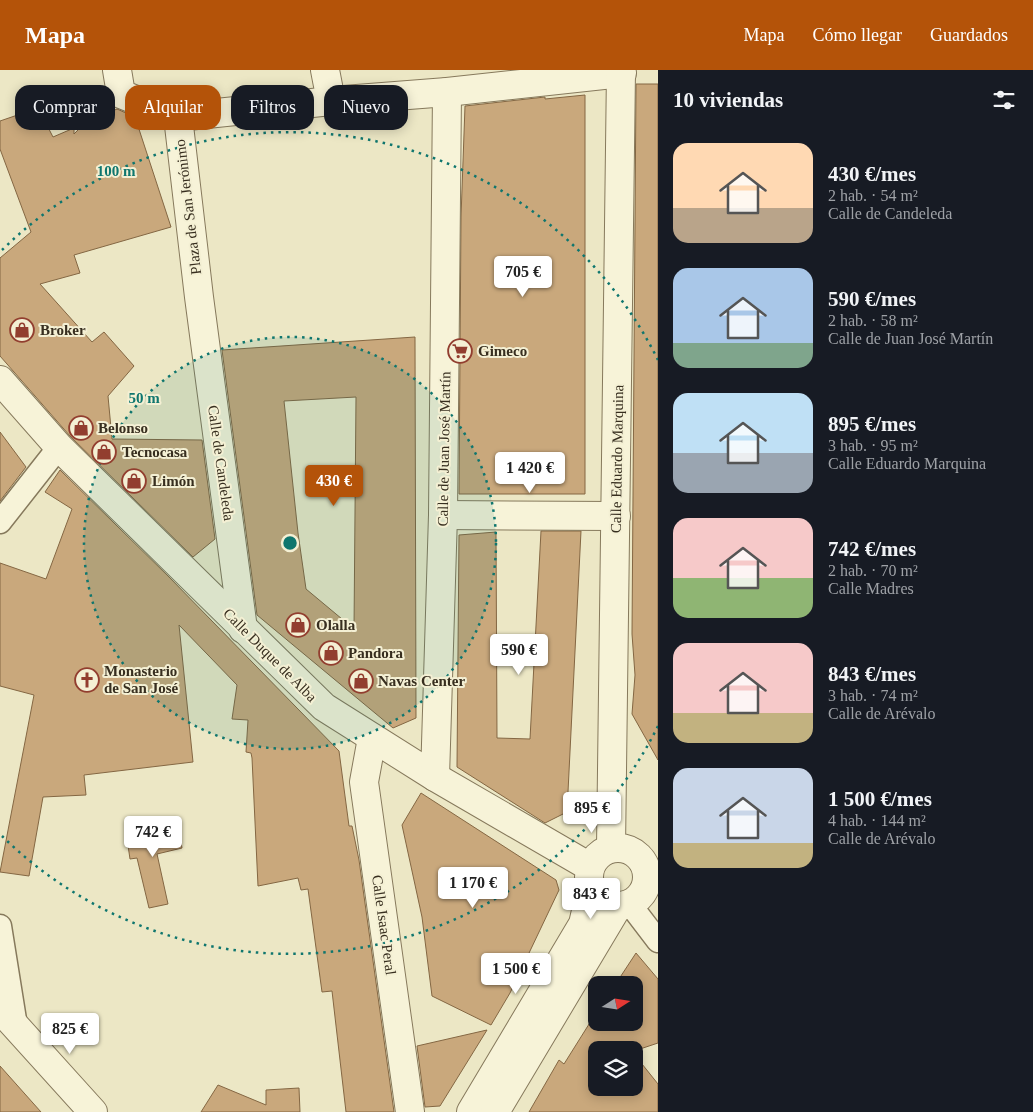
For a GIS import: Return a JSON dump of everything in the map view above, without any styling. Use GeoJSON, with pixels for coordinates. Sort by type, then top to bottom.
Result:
{"type":"FeatureCollection","features":[{"type":"Feature","properties":{"kind":"street"},"geometry":{"type":"LineString","coordinates":[[325,70],[327,85]]}},
{"type":"Feature","properties":{"kind":"street","name":"Plaza de San Jerónimo"},"geometry":{"type":"LineString","coordinates":[[408,95],[622,71]]}},
{"type":"Feature","properties":{"kind":"street","name":"Calle Eduardo Marquina"},"geometry":{"type":"LineString","coordinates":[[611,848],[622,71]]}},
{"type":"Feature","properties":{"kind":"street","name":"Calle de Juan José Martín"},"geometry":{"type":"LineString","coordinates":[[435,776],[443,515],[447,92]]}},
{"type":"Feature","properties":{"kind":"street","name":"Plaza de San Jerónimo"},"geometry":{"type":"LineString","coordinates":[[221,112],[324,102]]}},
{"type":"Feature","properties":{"kind":"street","name":"Plaza de San Jerónimo"},"geometry":{"type":"LineString","coordinates":[[180,130],[199,297]]}},
{"type":"Feature","properties":{"kind":"street","name":"Calle de Candeleda"},"geometry":{"type":"LineString","coordinates":[[199,297],[243,628]]}},
{"type":"Feature","properties":{"kind":"street","name":"Calle Duque de Alba"},"geometry":{"type":"LineString","coordinates":[[0,380],[60,446],[324,708],[435,776],[591,878]]}},
{"type":"Feature","properties":{"kind":"street"},"geometry":{"type":"LineString","coordinates":[[0,522],[60,446]]}},
{"type":"Feature","properties":{"kind":"street"},"geometry":{"type":"LineString","coordinates":[[443,515],[616,516]]}},
{"type":"Feature","properties":{"kind":"street","name":"Calle Isaac Peral"},"geometry":{"type":"LineString","coordinates":[[372,738],[364,782],[410,1112]]}},
{"type":"Feature","properties":{"kind":"street"},"geometry":{"type":"LineString","coordinates":[[471,1112],[583,924],[591,878],[598,855],[611,848],[619,848],[649,858],[645,866],[647,875],[637,897],[495,1112]]}},
{"type":"Feature","properties":{"kind":"street"},"geometry":{"type":"LineString","coordinates":[[591,878],[602,901],[637,897]]}},
{"type":"Feature","properties":{"kind":"street"},"geometry":{"type":"LineString","coordinates":[[637,897],[658,941]]}},
{"type":"Feature","properties":{"kind":"street"},"geometry":{"type":"LineString","coordinates":[[0,926],[8,1017],[93,1112]]}},
{"type":"Feature","properties":{"kind":"building"},"geometry":{"type":"Polygon","coordinates":[[[636,84],[658,84],[658,760],[632,714],[635,675],[632,634],[636,84]]]}},
{"type":"Feature","properties":{"kind":"building"},"geometry":{"type":"Polygon","coordinates":[[[585,95],[585,494],[459,494],[461,217],[465,106],[545,97],[545,99],[585,95]]]}},
{"type":"Feature","properties":{"kind":"building"},"geometry":{"type":"Polygon","coordinates":[[[117,109],[125,113],[125,130],[139,130],[171,227],[74,255],[80,273],[40,284],[92,342],[104,332],[134,366],[108,396],[112,439],[202,440],[215,539],[193,557],[70,436],[0,356],[0,258],[31,232],[0,149],[0,121],[15,116],[15,130],[49,130],[53,137],[69,130],[74,130],[74,134],[78,130],[115,130],[115,110],[117,109]]]}},
{"type":"Feature","properties":{"kind":"building"},"geometry":{"type":"Polygon","coordinates":[[[415,337],[416,718],[393,728],[257,615],[222,350],[415,337]],[[356,397],[284,401],[306,589],[354,629],[356,397]]]}},
{"type":"Feature","properties":{"kind":"building"},"geometry":{"type":"Polygon","coordinates":[[[0,432],[26,467],[0,501],[0,432]]]}},
{"type":"Feature","properties":{"kind":"building"},"geometry":{"type":"Polygon","coordinates":[[[60,470],[169,577],[339,751],[349,826],[352,826],[359,860],[394,1112],[346,1112],[332,991],[322,992],[308,889],[301,890],[298,878],[258,886],[252,758],[251,753],[246,752],[248,720],[232,719],[237,685],[179,625],[193,762],[84,775],[86,795],[43,797],[29,876],[0,872],[34,695],[0,686],[0,563],[46,579],[72,509],[45,492],[60,470]]]}},
{"type":"Feature","properties":{"kind":"building"},"geometry":{"type":"Polygon","coordinates":[[[541,531],[581,531],[567,812],[545,823],[457,767],[459,535],[496,532],[497,738],[530,739],[541,531]]]}},
{"type":"Feature","properties":{"kind":"building"},"geometry":{"type":"Polygon","coordinates":[[[421,793],[556,880],[559,890],[510,993],[491,1025],[432,996],[422,917],[402,825],[421,793]]]}},
{"type":"Feature","properties":{"kind":"building"},"geometry":{"type":"Polygon","coordinates":[[[178,825],[182,848],[157,854],[168,904],[149,908],[137,858],[130,859],[126,832],[159,827],[159,830],[178,825]]]}},
{"type":"Feature","properties":{"kind":"building"},"geometry":{"type":"Polygon","coordinates":[[[636,953],[658,979],[658,1043],[643,1048],[643,1041],[588,1041],[588,1096],[643,1096],[643,1065],[658,1084],[658,1112],[529,1112],[559,1060],[564,1064],[588,1026],[588,1031],[643,1031],[643,976],[621,976],[636,953]]]}},
{"type":"Feature","properties":{"kind":"building"},"geometry":{"type":"Polygon","coordinates":[[[487,1030],[440,1106],[425,1107],[417,1046],[487,1030]]]}},
{"type":"Feature","properties":{"kind":"building"},"geometry":{"type":"Polygon","coordinates":[[[0,1066],[41,1112],[0,1112],[0,1066]]]}},
{"type":"Feature","properties":{"kind":"building"},"geometry":{"type":"Polygon","coordinates":[[[218,1085],[266,1105],[266,1090],[299,1088],[300,1112],[201,1112],[218,1085]]]}},
{"type":"Feature","properties":{"kind":"place","name":"Broker"},"geometry":{"type":"Point","coordinates":[22,330]}},
{"type":"Feature","properties":{"kind":"place","name":"Gimeco"},"geometry":{"type":"Point","coordinates":[460,351]}},
{"type":"Feature","properties":{"kind":"place","name":"Belonso"},"geometry":{"type":"Point","coordinates":[81,428]}},
{"type":"Feature","properties":{"kind":"place","name":"Tecnocasa"},"geometry":{"type":"Point","coordinates":[104,452]}},
{"type":"Feature","properties":{"kind":"place","name":"Limón"},"geometry":{"type":"Point","coordinates":[134,481]}},
{"type":"Feature","properties":{"kind":"place","name":"Olalla"},"geometry":{"type":"Point","coordinates":[298,625]}},
{"type":"Feature","properties":{"kind":"place","name":"Pandora"},"geometry":{"type":"Point","coordinates":[331,653]}},
{"type":"Feature","properties":{"kind":"place","name":"Monasterio de San José"},"geometry":{"type":"Point","coordinates":[87,680]}},
{"type":"Feature","properties":{"kind":"place","name":"Navas Center"},"geometry":{"type":"Point","coordinates":[361,681]}}]}
